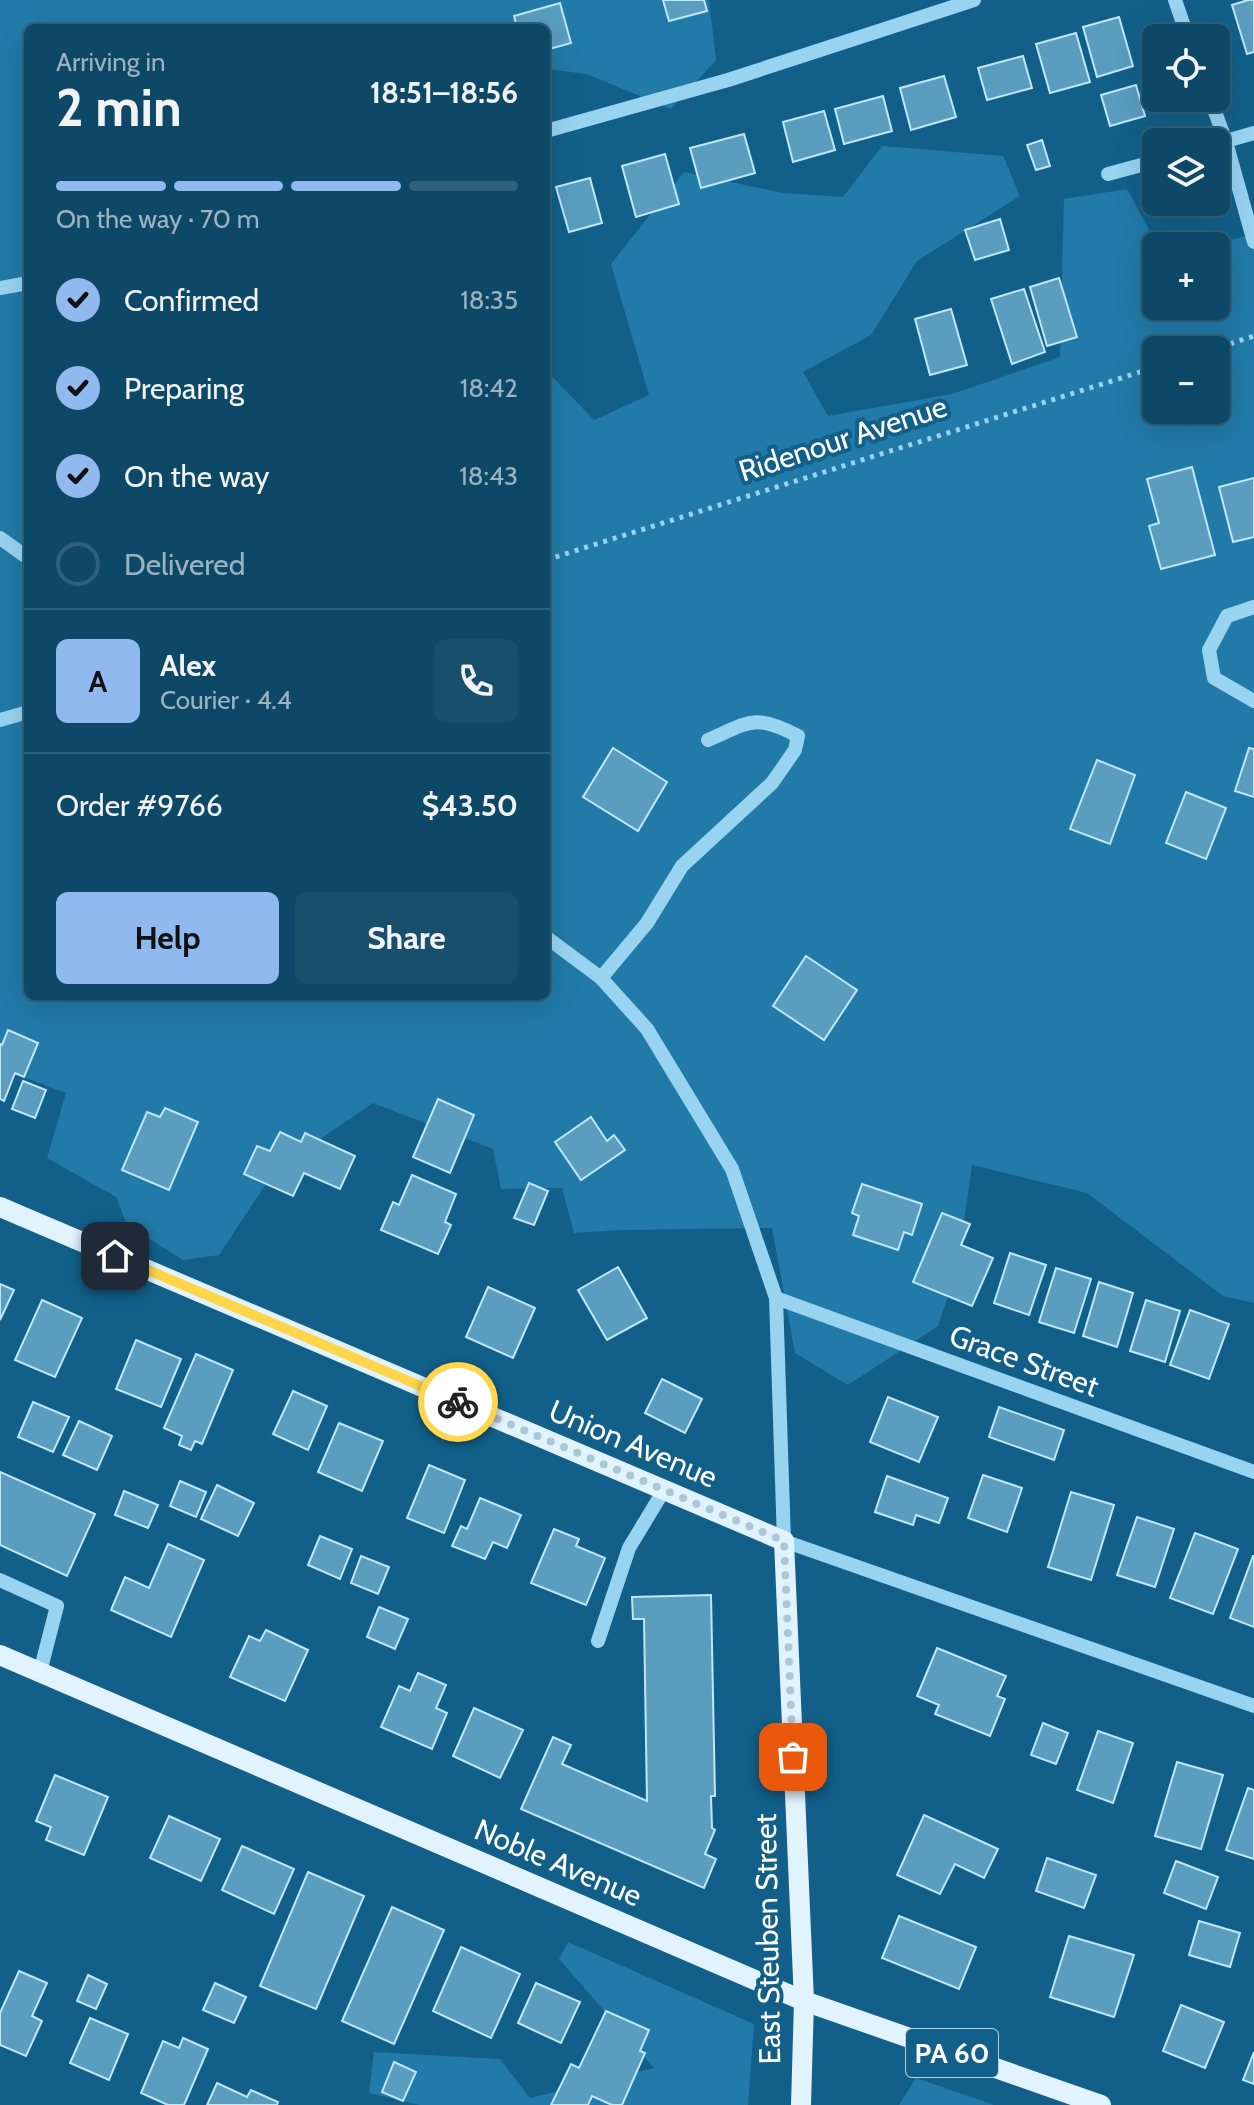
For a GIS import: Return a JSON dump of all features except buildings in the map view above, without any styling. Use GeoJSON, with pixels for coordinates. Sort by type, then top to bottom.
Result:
{"type":"FeatureCollection","features":[{"type":"Feature","properties":{"kind":"main road","name":"Union Avenue"},"geometry":{"type":"LineString","coordinates":[[0,1207],[784,1541]]}},
{"type":"Feature","properties":{"kind":"main road","name":"East Steuben Street"},"geometry":{"type":"LineString","coordinates":[[784,1541],[804,2001],[801,2105]]}},
{"type":"Feature","properties":{"kind":"main road","name":"Noble Avenue"},"geometry":{"type":"LineString","coordinates":[[0,1655],[804,2001],[1101,2105]]}},
{"type":"Feature","properties":{"kind":"street"},"geometry":{"type":"LineString","coordinates":[[550,130],[728,80],[974,0]]}},
{"type":"Feature","properties":{"kind":"street"},"geometry":{"type":"LineString","coordinates":[[1175,0],[1183,24]]}},
{"type":"Feature","properties":{"kind":"street"},"geometry":{"type":"LineString","coordinates":[[1230,140],[1254,133]]}},
{"type":"Feature","properties":{"kind":"street"},"geometry":{"type":"LineString","coordinates":[[1108,174],[1142,165]]}},
{"type":"Feature","properties":{"kind":"street"},"geometry":{"type":"LineString","coordinates":[[1230,170],[1254,242]]}},
{"type":"Feature","properties":{"kind":"street"},"geometry":{"type":"LineString","coordinates":[[0,288],[24,284]]}},
{"type":"Feature","properties":{"kind":"street"},"geometry":{"type":"LineString","coordinates":[[0,538],[24,555]]}},
{"type":"Feature","properties":{"kind":"street"},"geometry":{"type":"LineString","coordinates":[[1254,607],[1227,616],[1209,650],[1214,678],[1254,701]]}},
{"type":"Feature","properties":{"kind":"street"},"geometry":{"type":"LineString","coordinates":[[0,720],[24,713]]}},
{"type":"Feature","properties":{"kind":"street"},"geometry":{"type":"LineString","coordinates":[[601,978],[647,923],[682,866],[772,783],[795,750],[798,736],[779,726],[754,720],[708,740]]}},
{"type":"Feature","properties":{"kind":"street","name":"East Steuben Street"},"geometry":{"type":"LineString","coordinates":[[550,940],[601,978],[647,1029],[732,1169],[776,1298],[784,1541]]}},
{"type":"Feature","properties":{"kind":"street","name":"Grace Street"},"geometry":{"type":"LineString","coordinates":[[776,1298],[1254,1472]]}},
{"type":"Feature","properties":{"kind":"street"},"geometry":{"type":"LineString","coordinates":[[598,1641],[629,1548],[664,1490]]}},
{"type":"Feature","properties":{"kind":"street","name":"Union Avenue"},"geometry":{"type":"LineString","coordinates":[[784,1541],[1254,1706]]}},
{"type":"Feature","properties":{"kind":"street"},"geometry":{"type":"LineString","coordinates":[[0,1580],[57,1606],[40,1672]]}},
{"type":"Feature","properties":{"kind":"path"},"geometry":{"type":"LineString","coordinates":[[1230,344],[1254,336]]}},
{"type":"Feature","properties":{"kind":"path","name":"Ridenour Avenue"},"geometry":{"type":"LineString","coordinates":[[550,559],[1142,371]]}},
{"type":"Feature","properties":{"kind":"shaded area"},"geometry":{"type":"Polygon","coordinates":[[[0,0],[709,0],[716,60],[671,109],[587,74],[550,69],[550,24],[24,24],[24,1000],[550,1000],[550,374],[594,420],[649,395],[611,264],[684,172],[783,193],[843,197],[882,146],[1003,156],[1020,196],[917,261],[871,335],[803,372],[828,416],[952,394],[1060,357],[1064,199],[1127,189],[1150,232],[1142,232],[1142,320],[1230,320],[1230,240],[1254,235],[1254,1303],[1223,1296],[1087,1193],[972,1165],[957,1270],[938,1326],[848,1385],[795,1353],[772,1228],[574,1233],[562,1188],[501,1189],[493,1149],[373,1103],[275,1170],[219,1255],[183,1260],[127,1225],[116,1197],[47,1158],[66,1093],[0,1068],[0,0]]]}},
{"type":"Feature","properties":{"kind":"shaded area"},"geometry":{"type":"Polygon","coordinates":[[[568,1942],[754,2024],[748,2105],[420,2105],[369,2093],[374,2052],[500,2059],[530,2098],[654,2068],[559,1959],[568,1942]]]}},
{"type":"Feature","properties":{"kind":"shaded area"},"geometry":{"type":"Polygon","coordinates":[[[916,2078],[994,2105],[899,2105],[916,2078]]]}},
{"type":"Feature","properties":{"kind":"way so far"},"geometry":{"type":"LineString","coordinates":[[458,1402],[784,1541],[793,1757]]}},
{"type":"Feature","properties":{"kind":"route"},"geometry":{"type":"LineString","coordinates":[[115,1256],[458,1402]]}}]}
